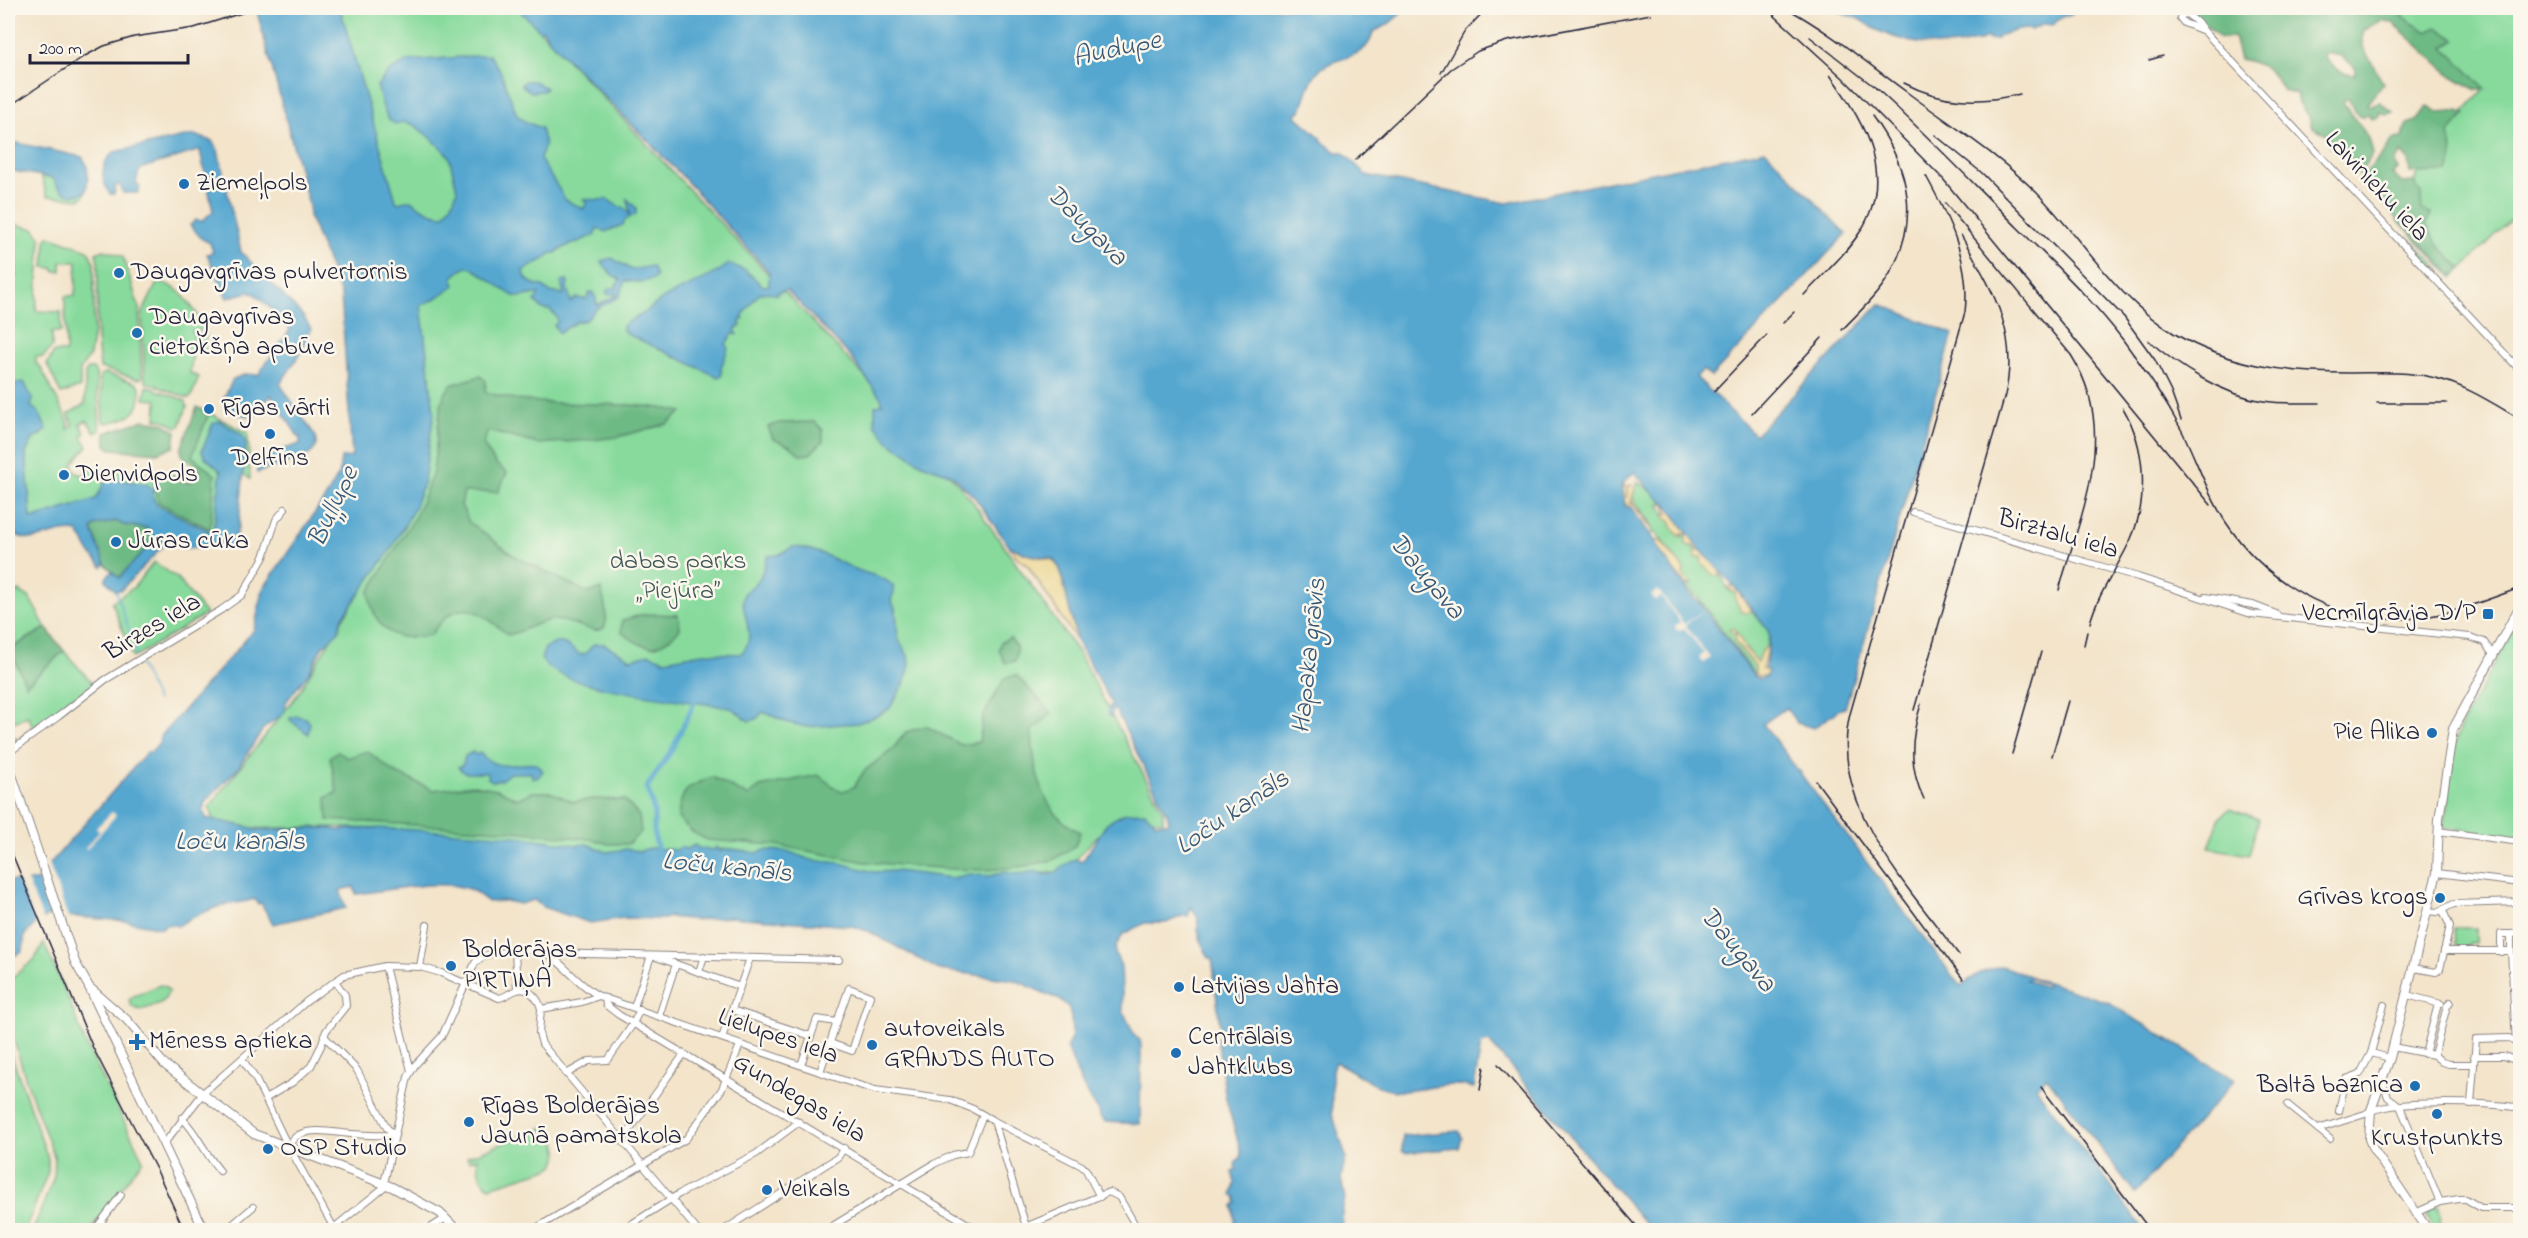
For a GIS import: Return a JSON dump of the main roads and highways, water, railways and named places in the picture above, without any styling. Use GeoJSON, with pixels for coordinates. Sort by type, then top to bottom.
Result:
{"type":"FeatureCollection","features":[{"type":"Feature","properties":{"kind":"water"},"geometry":{"type":"Polygon","coordinates":[[[256,8],[340,8],[396,201],[398,203],[411,200],[435,214],[444,215],[453,202],[457,190],[449,156],[414,125],[404,122],[395,124],[389,120],[377,86],[388,72],[408,61],[489,55],[500,70],[517,115],[526,122],[541,128],[545,145],[540,159],[564,199],[583,209],[587,203],[583,199],[607,199],[623,207],[630,215],[627,199],[636,208],[636,214],[625,220],[623,225],[605,232],[597,228],[595,235],[551,253],[523,271],[528,280],[543,286],[549,292],[564,294],[561,282],[566,280],[571,302],[576,298],[587,299],[589,293],[592,292],[597,305],[617,295],[615,293],[608,295],[606,292],[610,288],[617,288],[616,285],[621,280],[611,274],[601,261],[612,258],[632,270],[652,266],[656,276],[654,279],[640,282],[625,281],[619,297],[596,309],[586,320],[576,322],[559,333],[554,325],[558,322],[556,316],[550,310],[541,308],[535,301],[539,294],[519,297],[512,295],[468,267],[452,278],[455,285],[435,299],[421,305],[434,412],[424,481],[414,509],[391,549],[341,620],[339,631],[322,647],[310,671],[286,702],[284,713],[263,729],[238,768],[206,801],[203,809],[206,818],[254,830],[374,828],[514,836],[577,845],[587,844],[607,852],[626,849],[640,851],[650,848],[677,850],[680,847],[687,849],[695,845],[698,848],[714,850],[717,846],[719,851],[732,849],[757,853],[765,850],[787,851],[811,860],[840,863],[873,872],[896,871],[953,878],[969,874],[990,876],[1005,872],[1019,874],[1035,871],[1053,874],[1074,859],[1080,861],[1084,859],[1107,823],[1125,813],[1145,812],[1156,823],[1169,821],[1116,710],[1113,709],[1111,717],[1108,715],[1108,709],[1112,704],[1077,641],[1060,569],[1053,559],[1026,554],[1009,546],[976,499],[952,475],[922,464],[888,441],[875,424],[875,406],[882,404],[881,398],[850,356],[787,290],[778,292],[777,295],[765,292],[752,301],[742,317],[744,319],[740,321],[741,326],[735,329],[737,334],[732,334],[726,345],[728,348],[721,368],[722,375],[718,377],[627,334],[623,330],[627,322],[663,299],[707,278],[729,264],[745,270],[763,286],[769,285],[769,272],[683,177],[551,42],[543,30],[540,31],[517,8],[1220,8],[1233,13],[1245,8],[1408,8],[1387,25],[1373,32],[1370,42],[1358,53],[1333,62],[1318,71],[1310,85],[1301,111],[1296,113],[1297,117],[1323,142],[1337,152],[1344,153],[1366,175],[1507,203],[1765,150],[1846,234],[1711,377],[1703,370],[1696,377],[1755,435],[1880,304],[1953,334],[1845,708],[1840,709],[1814,728],[1797,723],[1786,708],[1763,724],[1960,986],[1980,973],[2002,966],[2035,978],[2026,980],[2046,987],[2047,984],[2035,980],[2039,979],[2107,1002],[2235,1080],[2135,1193],[2047,1077],[2035,1087],[2144,1230],[1651,1230],[1489,1042],[1481,1044],[1474,1088],[1454,1085],[1394,1091],[1371,1083],[1335,1062],[1332,1070],[1332,1113],[1346,1157],[1341,1178],[1345,1199],[1342,1211],[1343,1230],[1236,1230],[1233,1205],[1236,1204],[1236,1197],[1232,1195],[1235,1183],[1232,1172],[1237,1170],[1236,1161],[1241,1158],[1241,1152],[1226,1099],[1218,1044],[1218,1037],[1221,1036],[1212,958],[1209,958],[1202,944],[1198,918],[1191,907],[1188,916],[1182,916],[1166,923],[1145,923],[1123,934],[1116,946],[1115,953],[1121,966],[1123,1011],[1141,1045],[1140,1124],[1105,1122],[1100,1117],[1099,1111],[1080,1080],[1067,1047],[1072,1035],[1071,1017],[1069,1008],[1062,1001],[1015,980],[939,970],[870,932],[852,926],[729,917],[697,920],[669,917],[664,919],[624,918],[590,923],[543,907],[534,900],[520,904],[505,901],[489,902],[472,890],[457,886],[413,886],[356,894],[354,887],[340,890],[346,908],[273,924],[261,903],[258,904],[255,899],[221,906],[197,915],[178,926],[168,924],[161,928],[126,921],[51,915],[36,923],[25,933],[23,951],[8,959],[8,881],[41,879],[41,874],[147,752],[151,752],[159,744],[160,737],[254,630],[263,589],[327,495],[339,474],[341,458],[352,457],[341,295],[309,216],[309,205],[256,8]],[[1634,472],[1622,484],[1625,506],[1631,508],[1694,599],[1700,603],[1755,677],[1762,679],[1764,676],[1767,677],[1768,671],[1765,669],[1770,636],[1767,628],[1734,586],[1698,547],[1664,501],[1656,496],[1634,472]]]}},
{"type":"Feature","properties":{"kind":"water"},"geometry":{"type":"Polygon","coordinates":[[[1832,8],[2078,8],[2071,15],[2061,17],[2053,25],[2044,24],[2031,30],[2015,31],[1998,36],[1997,39],[1989,40],[1988,37],[1982,41],[1947,46],[1908,41],[1884,33],[1857,18],[1832,8]]]}},
{"type":"Feature","properties":{"kind":"water"},"geometry":{"type":"Polygon","coordinates":[[[525,81],[534,81],[546,88],[544,91],[531,92],[521,85],[525,81]]]}},
{"type":"Feature","properties":{"kind":"water"},"geometry":{"type":"Polygon","coordinates":[[[194,135],[212,141],[218,150],[241,252],[303,316],[311,329],[298,357],[280,384],[316,437],[315,449],[306,456],[257,473],[256,458],[300,444],[300,439],[271,395],[253,417],[239,414],[222,402],[233,379],[246,374],[258,375],[290,330],[288,325],[255,294],[248,292],[227,298],[207,254],[213,252],[210,243],[202,239],[190,225],[196,220],[202,221],[213,211],[200,150],[143,168],[139,171],[136,183],[140,187],[138,193],[123,193],[120,185],[116,185],[114,194],[110,194],[104,183],[104,166],[114,152],[194,135]]]}},
{"type":"Feature","properties":{"kind":"water"},"geometry":{"type":"Polygon","coordinates":[[[8,141],[82,157],[87,169],[86,191],[71,195],[62,191],[53,178],[8,170],[8,141]]]}},
{"type":"Feature","properties":{"kind":"water"},"geometry":{"type":"Polygon","coordinates":[[[8,234],[15,249],[16,275],[12,279],[15,290],[8,294],[8,234]]]}},
{"type":"Feature","properties":{"kind":"water"},"geometry":{"type":"Polygon","coordinates":[[[24,382],[33,400],[31,406],[39,413],[47,430],[33,439],[26,453],[31,519],[96,499],[107,478],[147,484],[153,489],[153,497],[157,505],[213,533],[221,471],[206,458],[202,451],[213,423],[220,421],[243,435],[246,443],[239,524],[233,545],[183,548],[171,543],[165,544],[121,590],[116,591],[106,581],[106,578],[112,571],[119,578],[146,549],[153,537],[147,528],[123,525],[116,521],[94,526],[92,530],[105,564],[102,567],[90,553],[78,532],[68,531],[34,539],[17,536],[8,529],[8,387],[24,382]]]}},
{"type":"Feature","properties":{"kind":"water"},"geometry":{"type":"Polygon","coordinates":[[[793,547],[825,555],[855,569],[880,577],[893,586],[894,592],[891,600],[896,610],[898,638],[908,656],[910,666],[904,684],[890,708],[877,716],[858,723],[807,727],[789,723],[763,712],[756,719],[749,721],[730,708],[599,687],[553,670],[541,659],[545,648],[558,642],[581,655],[594,644],[604,644],[631,659],[649,654],[665,660],[704,653],[740,654],[749,636],[744,594],[759,579],[768,556],[778,555],[793,547]]]}},
{"type":"Feature","properties":{"kind":"water"},"geometry":{"type":"Polygon","coordinates":[[[297,716],[306,718],[310,723],[308,734],[290,720],[297,716]]]}},
{"type":"Feature","properties":{"kind":"water"},"geometry":{"type":"Polygon","coordinates":[[[473,752],[477,755],[480,753],[501,765],[537,764],[543,771],[537,778],[532,778],[532,773],[510,773],[501,780],[492,781],[488,778],[487,773],[467,773],[458,767],[463,765],[465,756],[473,752]]]}},
{"type":"Feature","properties":{"kind":"water"},"geometry":{"type":"Polygon","coordinates":[[[1459,1131],[1462,1138],[1459,1148],[1405,1153],[1402,1151],[1403,1136],[1459,1131]]]}},
{"type":"Feature","properties":{"kind":"waterway"},"geometry":{"type":"LineString","coordinates":[[116,591],[137,655]]}},
{"type":"Feature","properties":{"kind":"waterway"},"geometry":{"type":"LineString","coordinates":[[139,663],[157,701]]}},
{"type":"Feature","properties":{"kind":"waterway","name":"Loču kanāls"},"geometry":{"type":"LineString","coordinates":[[659,855],[654,835],[654,811],[647,787],[673,748],[695,701]]}},
{"type":"Feature","properties":{"kind":"railway"},"geometry":{"type":"LineString","coordinates":[[1441,73],[1465,31],[1487,8]]}},
{"type":"Feature","properties":{"kind":"railway"},"geometry":{"type":"LineString","coordinates":[[1766,8],[1843,78],[1943,179],[2211,505]]}},
{"type":"Feature","properties":{"kind":"railway"},"geometry":{"type":"LineString","coordinates":[[1786,8],[1833,37],[2007,166],[2054,211],[2118,287],[2154,320],[2175,334],[2217,354],[2260,366],[2327,373],[2400,373],[2431,377],[2466,389],[2520,419]]}},
{"type":"Feature","properties":{"kind":"railway"},"geometry":{"type":"LineString","coordinates":[[8,107],[83,57],[104,46],[134,37],[194,28],[248,11]]}},
{"type":"Feature","properties":{"kind":"railway"},"geometry":{"type":"LineString","coordinates":[[1355,160],[1451,69],[1478,51],[1507,41],[1651,14]]}},
{"type":"Feature","properties":{"kind":"railway"},"geometry":{"type":"LineString","coordinates":[[1810,37],[1881,92]]}},
{"type":"Feature","properties":{"kind":"railway"},"geometry":{"type":"LineString","coordinates":[[2149,60],[2163,56]]}},
{"type":"Feature","properties":{"kind":"railway"},"geometry":{"type":"LineString","coordinates":[[1804,295],[1841,257],[1860,232],[1870,211],[1875,190],[1875,170],[1864,130],[1830,75]]}},
{"type":"Feature","properties":{"kind":"railway"},"geometry":{"type":"LineString","coordinates":[[1904,83],[1932,95],[1961,100],[1990,99],[2020,94]]}},
{"type":"Feature","properties":{"kind":"railway"},"geometry":{"type":"LineString","coordinates":[[1876,88],[2059,268],[2111,325],[2146,373],[2175,419],[2225,521],[2264,567],[2288,585],[2314,600],[2370,617],[2399,619],[2442,614],[2520,588]]}},
{"type":"Feature","properties":{"kind":"railway"},"geometry":{"type":"LineString","coordinates":[[1842,330],[1885,282],[1897,260],[1904,239],[1907,218],[1907,197],[1903,176],[1896,156],[1872,116]]}},
{"type":"Feature","properties":{"kind":"railway"},"geometry":{"type":"LineString","coordinates":[[1935,135],[1982,173],[2124,317],[2155,360],[2171,392],[2181,420]]}},
{"type":"Feature","properties":{"kind":"railway"},"geometry":{"type":"LineString","coordinates":[[1926,176],[1950,224],[1961,258],[1965,276],[1965,312],[1850,714],[1846,747],[1851,780],[1862,812],[1877,843],[1959,955]]}},
{"type":"Feature","properties":{"kind":"railway"},"geometry":{"type":"LineString","coordinates":[[1945,203],[2071,355],[2085,384],[2093,413],[2095,443],[2092,472],[2059,590]]}},
{"type":"Feature","properties":{"kind":"railway"},"geometry":{"type":"LineString","coordinates":[[1914,710],[2005,395],[2009,372],[2009,351],[2000,311],[1961,235]]}},
{"type":"Feature","properties":{"kind":"railway"},"geometry":{"type":"LineString","coordinates":[[1783,323],[1794,312]]}},
{"type":"Feature","properties":{"kind":"railway"},"geometry":{"type":"LineString","coordinates":[[1714,391],[1767,335]]}},
{"type":"Feature","properties":{"kind":"railway"},"geometry":{"type":"LineString","coordinates":[[1752,413],[1822,338]]}},
{"type":"Feature","properties":{"kind":"railway"},"geometry":{"type":"LineString","coordinates":[[2148,340],[2201,378],[2232,392],[2270,402],[2320,403]]}},
{"type":"Feature","properties":{"kind":"railway"},"geometry":{"type":"LineString","coordinates":[[2377,403],[2447,403]]}},
{"type":"Feature","properties":{"kind":"railway"},"geometry":{"type":"LineString","coordinates":[[2090,623],[2103,591],[2130,541],[2140,508],[2142,491],[2140,456],[2131,423],[2123,408]]}},
{"type":"Feature","properties":{"kind":"railway"},"geometry":{"type":"LineString","coordinates":[[2084,645],[2087,632]]}},
{"type":"Feature","properties":{"kind":"railway"},"geometry":{"type":"LineString","coordinates":[[2012,754],[2041,652]]}},
{"type":"Feature","properties":{"kind":"railway"},"geometry":{"type":"LineString","coordinates":[[2052,756],[2068,701]]}},
{"type":"Feature","properties":{"kind":"railway"},"geometry":{"type":"LineString","coordinates":[[1921,704],[1913,740],[1913,763],[1924,799]]}},
{"type":"Feature","properties":{"kind":"railway"},"geometry":{"type":"LineString","coordinates":[[1816,781],[1963,979]]}},
{"type":"Feature","properties":{"kind":"railway"},"geometry":{"type":"LineString","coordinates":[[8,844],[93,1048],[158,1173],[184,1230]]}},
{"type":"Feature","properties":{"kind":"railway"},"geometry":{"type":"LineString","coordinates":[[1498,1064],[1640,1230]]}},
{"type":"Feature","properties":{"kind":"railway"},"geometry":{"type":"LineString","coordinates":[[1480,1090],[1484,1067]]}},
{"type":"Feature","properties":{"kind":"railway"},"geometry":{"type":"LineString","coordinates":[[2041,1087],[2150,1230]]}},
{"type":"Feature","properties":{"kind":"place","name":"Ziemeļpols"},"geometry":{"type":"Point","coordinates":[184,184]}},
{"type":"Feature","properties":{"kind":"place","name":"Daugavgrīvas pulvertornis"},"geometry":{"type":"Point","coordinates":[119,273]}},
{"type":"Feature","properties":{"kind":"place","name":"Daugavgrīvas cietokšņa apbūve"},"geometry":{"type":"Point","coordinates":[137,333]}},
{"type":"Feature","properties":{"kind":"place","name":"Rīgas vārti"},"geometry":{"type":"Point","coordinates":[209,409]}},
{"type":"Feature","properties":{"kind":"place","name":"Delfīns"},"geometry":{"type":"Point","coordinates":[270,434]}},
{"type":"Feature","properties":{"kind":"place","name":"Dienvidpols"},"geometry":{"type":"Point","coordinates":[64,475]}},
{"type":"Feature","properties":{"kind":"place","name":"Jūras cūka"},"geometry":{"type":"Point","coordinates":[116,542]}},
{"type":"Feature","properties":{"kind":"place","name":"Vecmīlgrāvja D/P"},"geometry":{"type":"Point","coordinates":[2488,614]}},
{"type":"Feature","properties":{"kind":"place","name":"Pie Alika"},"geometry":{"type":"Point","coordinates":[2432,733]}},
{"type":"Feature","properties":{"kind":"place","name":"Grīvas krogs"},"geometry":{"type":"Point","coordinates":[2440,898]}},
{"type":"Feature","properties":{"kind":"place","name":"Bolderājas PIRTIŅA"},"geometry":{"type":"Point","coordinates":[451,966]}},
{"type":"Feature","properties":{"kind":"place","name":"Latvijas Jahta"},"geometry":{"type":"Point","coordinates":[1179,987]}},
{"type":"Feature","properties":{"kind":"place","name":"Mēness aptieka"},"geometry":{"type":"Point","coordinates":[137,1042]}},
{"type":"Feature","properties":{"kind":"place","name":"autoveikals GRANDS AUTO"},"geometry":{"type":"Point","coordinates":[872,1045]}},
{"type":"Feature","properties":{"kind":"place","name":"Centrālais Jahtklubs"},"geometry":{"type":"Point","coordinates":[1176,1053]}},
{"type":"Feature","properties":{"kind":"place","name":"Baltā baznīca"},"geometry":{"type":"Point","coordinates":[2415,1086]}},
{"type":"Feature","properties":{"kind":"place","name":"Krustpunkts"},"geometry":{"type":"Point","coordinates":[2437,1114]}},
{"type":"Feature","properties":{"kind":"place","name":"Rīgas Bolderājas Jaunā pamatskola"},"geometry":{"type":"Point","coordinates":[469,1122]}},
{"type":"Feature","properties":{"kind":"place","name":"OSP Studio"},"geometry":{"type":"Point","coordinates":[268,1149]}},
{"type":"Feature","properties":{"kind":"place","name":"Veikals"},"geometry":{"type":"Point","coordinates":[767,1190]}},
{"type":"Feature","properties":{"kind":"water label","name":"Audupe"},"geometry":{"type":"Point","coordinates":[1117,50]}},
{"type":"Feature","properties":{"kind":"water label","name":"Daugava"},"geometry":{"type":"Point","coordinates":[1086,226]}},
{"type":"Feature","properties":{"kind":"water label","name":"Buļļupe"},"geometry":{"type":"Point","coordinates":[334,507]}},
{"type":"Feature","properties":{"kind":"water label","name":"Daugava"},"geometry":{"type":"Point","coordinates":[1426,577]}},
{"type":"Feature","properties":{"kind":"water label","name":"Hapaka grāvis"},"geometry":{"type":"Point","coordinates":[1310,656]}},
{"type":"Feature","properties":{"kind":"water label","name":"Daugava"},"geometry":{"type":"Point","coordinates":[1737,950]}},
{"type":"Feature","properties":{"kind":"park label","name":"dabas parks „Piejūra”"},"geometry":{"type":"Point","coordinates":[678,577]}}]}
